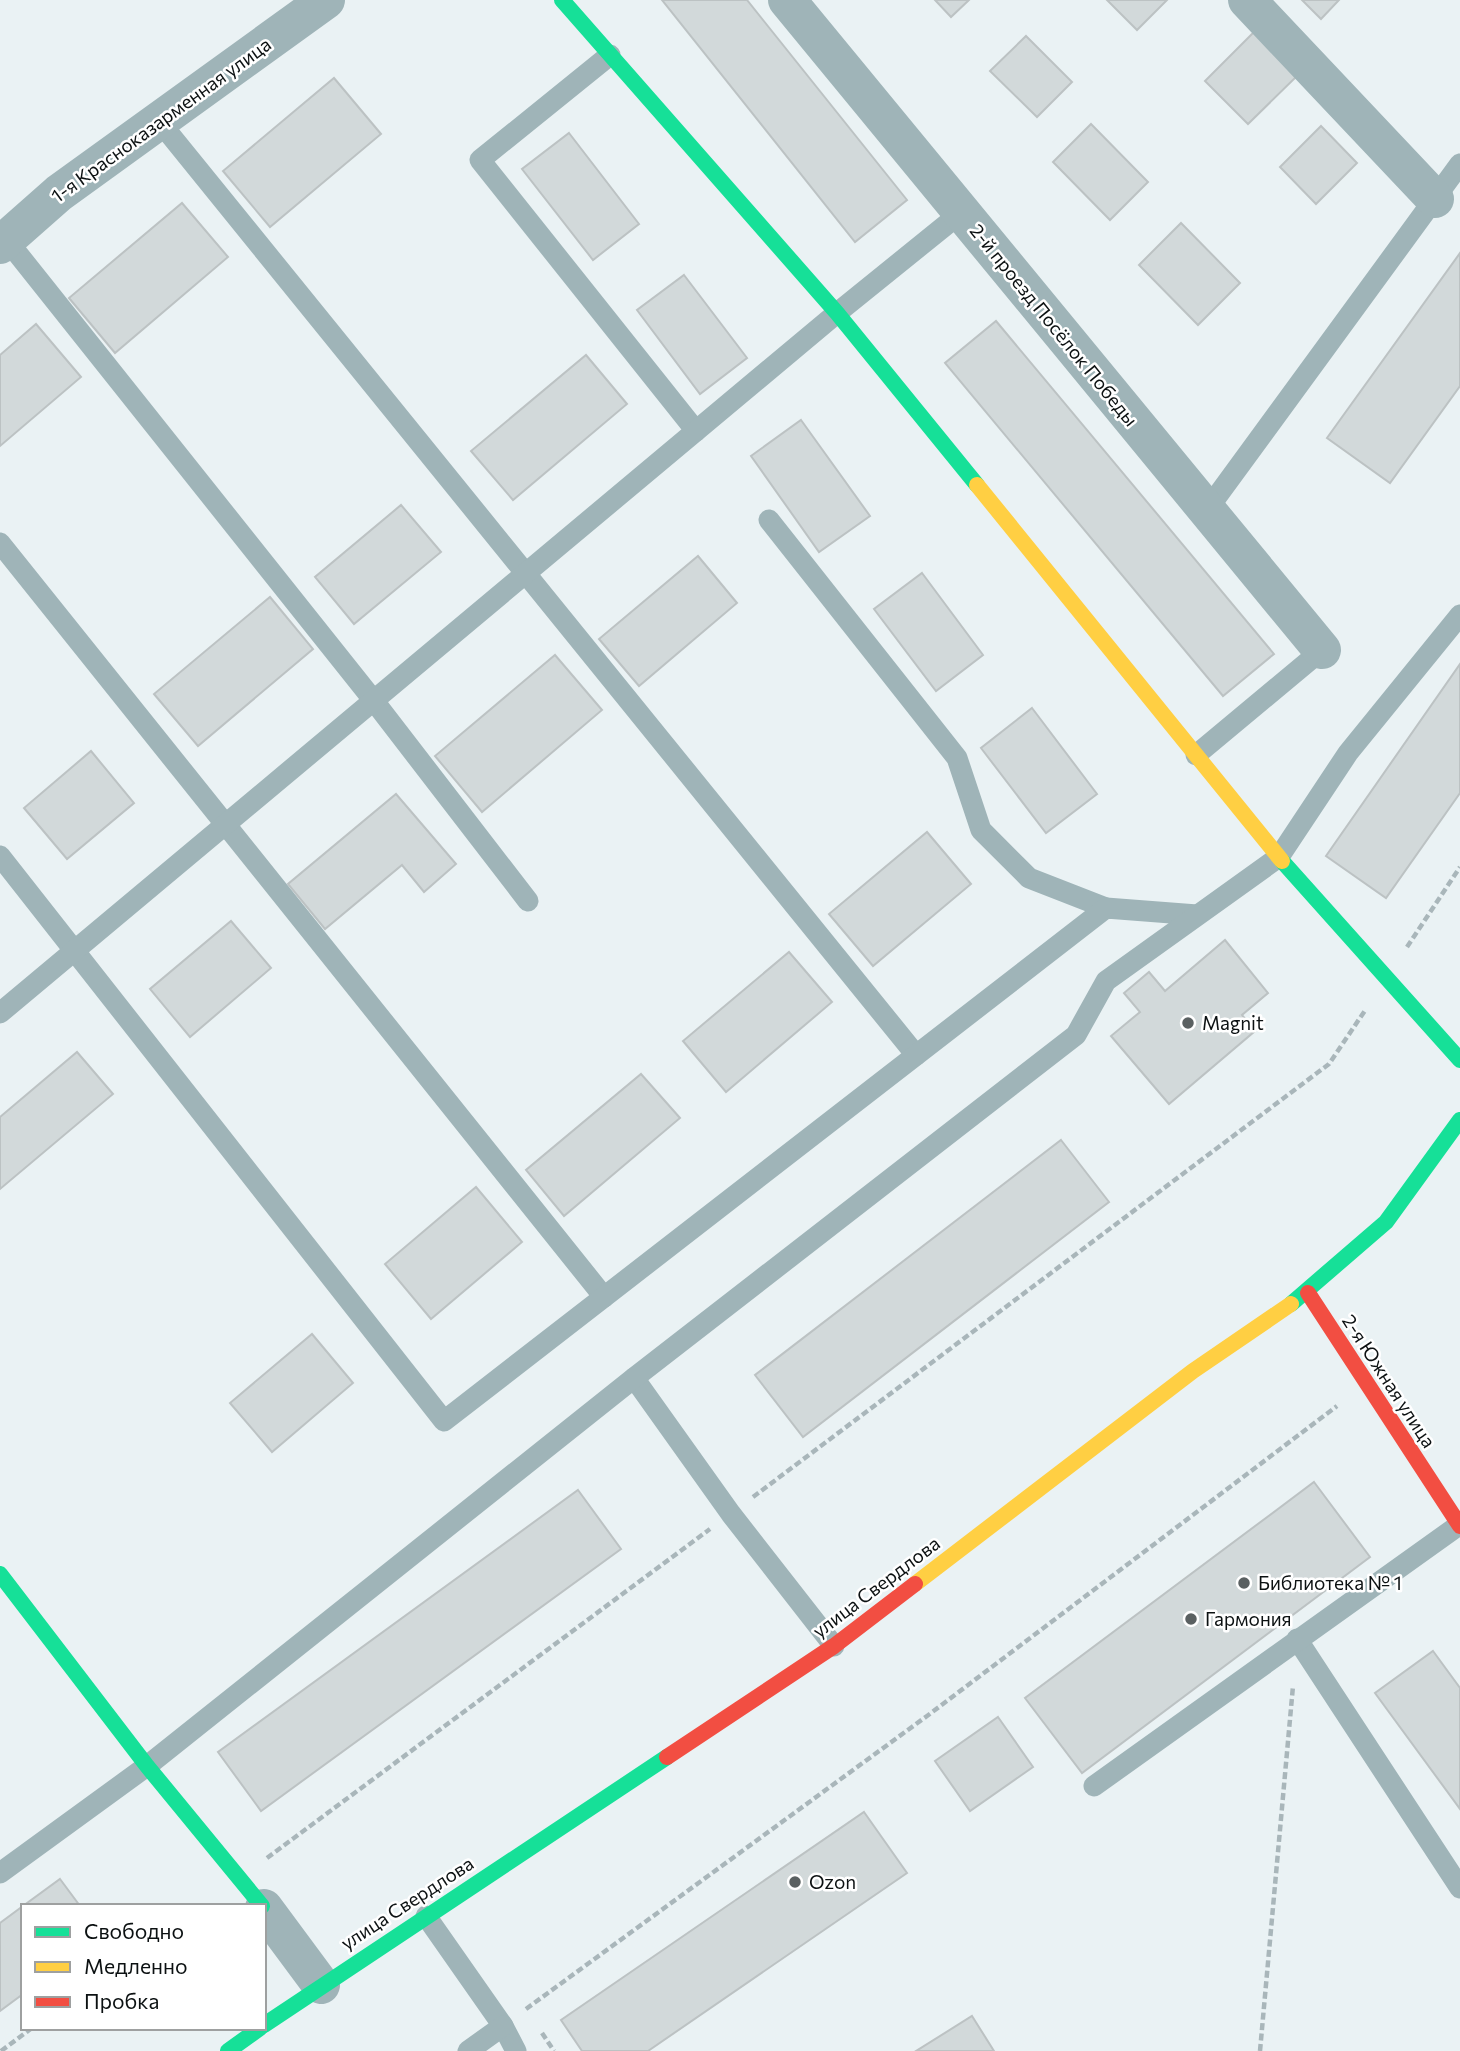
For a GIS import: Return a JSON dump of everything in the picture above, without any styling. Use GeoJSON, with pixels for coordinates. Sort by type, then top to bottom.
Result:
{"type":"FeatureCollection","features":[{"type":"Feature","properties":{"kind":"street","name":"1-я Красноказарменная улица"},"geometry":{"type":"LineString","coordinates":[[3,242],[59,193],[326,0]]}},
{"type":"Feature","properties":{"kind":"street"},"geometry":{"type":"LineString","coordinates":[[562,0],[836,313],[1279,857],[1460,1059]]}},
{"type":"Feature","properties":{"kind":"street","name":"2-й проезд Посёлок Победы"},"geometry":{"type":"LineString","coordinates":[[787,0],[1322,650]]}},
{"type":"Feature","properties":{"kind":"street"},"geometry":{"type":"LineString","coordinates":[[1247,0],[1435,199]]}},
{"type":"Feature","properties":{"kind":"street","name":"улица Свердлова"},"geometry":{"type":"LineString","coordinates":[[266,2024],[321,1985],[834,1646],[1194,1371],[1308,1293],[1386,1222],[1460,1120]]}},
{"type":"Feature","properties":{"kind":"street","name":"2-я Южная улица"},"geometry":{"type":"LineString","coordinates":[[1308,1293],[1365,1385],[1459,1525]]}},
{"type":"Feature","properties":{"kind":"street"},"geometry":{"type":"LineString","coordinates":[[0,1574],[147,1766],[261,1904]]}},
{"type":"Feature","properties":{"kind":"street"},"geometry":{"type":"LineString","coordinates":[[266,1911],[321,1985]]}},
{"type":"Feature","properties":{"kind":"street","name":"улица Свердлова"},"geometry":{"type":"LineString","coordinates":[[228,2051],[258,2030]]}},
{"type":"Feature","properties":{"kind":"lane"},"geometry":{"type":"LineString","coordinates":[[610,55],[480,160],[696,431]]}},
{"type":"Feature","properties":{"kind":"lane"},"geometry":{"type":"LineString","coordinates":[[159,121],[916,1055]]}},
{"type":"Feature","properties":{"kind":"lane"},"geometry":{"type":"LineString","coordinates":[[1207,510],[1460,164]]}},
{"type":"Feature","properties":{"kind":"lane"},"geometry":{"type":"LineString","coordinates":[[0,1013],[836,313],[962,212]]}},
{"type":"Feature","properties":{"kind":"lane"},"geometry":{"type":"LineString","coordinates":[[3,242],[374,701],[528,901]]}},
{"type":"Feature","properties":{"kind":"lane"},"geometry":{"type":"LineString","coordinates":[[769,520],[957,758],[981,830],[1029,878],[1106,908],[1197,915]]}},
{"type":"Feature","properties":{"kind":"lane"},"geometry":{"type":"LineString","coordinates":[[0,543],[604,1297]]}},
{"type":"Feature","properties":{"kind":"lane"},"geometry":{"type":"LineString","coordinates":[[0,1873],[147,1766],[634,1378],[1076,1035],[1106,981],[1279,857],[1349,753],[1460,615]]}},
{"type":"Feature","properties":{"kind":"lane"},"geometry":{"type":"LineString","coordinates":[[1196,755],[1322,650]]}},
{"type":"Feature","properties":{"kind":"lane"},"geometry":{"type":"LineString","coordinates":[[0,856],[444,1421],[1106,908]]}},
{"type":"Feature","properties":{"kind":"lane"},"geometry":{"type":"LineString","coordinates":[[634,1378],[731,1514],[834,1646]]}},
{"type":"Feature","properties":{"kind":"lane"},"geometry":{"type":"LineString","coordinates":[[1094,1786],[1459,1525]]}},
{"type":"Feature","properties":{"kind":"lane"},"geometry":{"type":"LineString","coordinates":[[1297,1639],[1460,1888]]}},
{"type":"Feature","properties":{"kind":"lane"},"geometry":{"type":"LineString","coordinates":[[426,1916],[503,2026],[516,2051]]}},
{"type":"Feature","properties":{"kind":"lane"},"geometry":{"type":"LineString","coordinates":[[468,2051],[503,2026]]}},
{"type":"Feature","properties":{"kind":"path"},"geometry":{"type":"LineString","coordinates":[[241,1877],[731,1514],[1329,1064],[1460,867]]}},
{"type":"Feature","properties":{"kind":"path"},"geometry":{"type":"LineString","coordinates":[[503,2026],[927,1716],[1365,1385]]}},
{"type":"Feature","properties":{"kind":"path"},"geometry":{"type":"LineString","coordinates":[[1260,2051],[1297,1639]]}},
{"type":"Feature","properties":{"kind":"path"},"geometry":{"type":"LineString","coordinates":[[1,2051],[29,2030]]}},
{"type":"Feature","properties":{"kind":"building"},"geometry":{"type":"Polygon","coordinates":[[[662,0],[747,0],[907,200],[855,242],[662,0]]]}},
{"type":"Feature","properties":{"kind":"building"},"geometry":{"type":"Polygon","coordinates":[[[935,0],[969,0],[951,17],[935,0]]]}},
{"type":"Feature","properties":{"kind":"building"},"geometry":{"type":"Polygon","coordinates":[[[1107,0],[1167,0],[1137,30],[1107,0]]]}},
{"type":"Feature","properties":{"kind":"building"},"geometry":{"type":"Polygon","coordinates":[[[1302,0],[1339,0],[1321,19],[1302,0]]]}},
{"type":"Feature","properties":{"kind":"building"},"geometry":{"type":"Polygon","coordinates":[[[1255,31],[1298,75],[1248,124],[1205,81],[1255,31]]]}},
{"type":"Feature","properties":{"kind":"building"},"geometry":{"type":"Polygon","coordinates":[[[1026,36],[1072,82],[1037,117],[990,71],[1026,36]]]}},
{"type":"Feature","properties":{"kind":"building"},"geometry":{"type":"Polygon","coordinates":[[[334,78],[381,134],[270,227],[223,171],[334,78]]]}},
{"type":"Feature","properties":{"kind":"building"},"geometry":{"type":"Polygon","coordinates":[[[1091,124],[1148,182],[1110,220],[1053,162],[1091,124]]]}},
{"type":"Feature","properties":{"kind":"building"},"geometry":{"type":"Polygon","coordinates":[[[1321,126],[1357,163],[1316,204],[1280,167],[1321,126]]]}},
{"type":"Feature","properties":{"kind":"building"},"geometry":{"type":"Polygon","coordinates":[[[569,133],[639,224],[593,260],[522,169],[569,133]]]}},
{"type":"Feature","properties":{"kind":"building"},"geometry":{"type":"Polygon","coordinates":[[[182,203],[228,257],[115,353],[69,298],[182,203]]]}},
{"type":"Feature","properties":{"kind":"building"},"geometry":{"type":"Polygon","coordinates":[[[1181,223],[1240,283],[1198,325],[1139,265],[1181,223]]]}},
{"type":"Feature","properties":{"kind":"building"},"geometry":{"type":"Polygon","coordinates":[[[1460,253],[1460,386],[1390,483],[1327,438],[1460,253]]]}},
{"type":"Feature","properties":{"kind":"building"},"geometry":{"type":"Polygon","coordinates":[[[684,275],[747,358],[700,394],[637,310],[684,275]]]}},
{"type":"Feature","properties":{"kind":"building"},"geometry":{"type":"Polygon","coordinates":[[[996,321],[1274,654],[1223,696],[945,363],[996,321]]]}},
{"type":"Feature","properties":{"kind":"building"},"geometry":{"type":"Polygon","coordinates":[[[36,324],[81,377],[0,446],[0,355],[36,324]]]}},
{"type":"Feature","properties":{"kind":"building"},"geometry":{"type":"Polygon","coordinates":[[[586,355],[627,404],[513,500],[471,451],[586,355]]]}},
{"type":"Feature","properties":{"kind":"building"},"geometry":{"type":"Polygon","coordinates":[[[801,420],[870,516],[819,552],[751,456],[801,420]]]}},
{"type":"Feature","properties":{"kind":"building"},"geometry":{"type":"Polygon","coordinates":[[[401,505],[441,552],[354,624],[315,577],[401,505]]]}},
{"type":"Feature","properties":{"kind":"building"},"geometry":{"type":"Polygon","coordinates":[[[698,556],[737,603],[639,686],[599,639],[698,556]]]}},
{"type":"Feature","properties":{"kind":"building"},"geometry":{"type":"Polygon","coordinates":[[[922,573],[983,655],[936,691],[874,609],[922,573]]]}},
{"type":"Feature","properties":{"kind":"building"},"geometry":{"type":"Polygon","coordinates":[[[270,597],[313,649],[198,746],[154,694],[270,597]]]}},
{"type":"Feature","properties":{"kind":"building"},"geometry":{"type":"Polygon","coordinates":[[[555,655],[602,710],[482,812],[435,756],[555,655]]]}},
{"type":"Feature","properties":{"kind":"building"},"geometry":{"type":"Polygon","coordinates":[[[1460,664],[1460,793],[1386,898],[1326,856],[1460,664]]]}},
{"type":"Feature","properties":{"kind":"building"},"geometry":{"type":"Polygon","coordinates":[[[1032,708],[1097,794],[1046,833],[981,748],[1032,708]]]}},
{"type":"Feature","properties":{"kind":"building"},"geometry":{"type":"Polygon","coordinates":[[[91,751],[134,803],[67,859],[24,808],[91,751]]]}},
{"type":"Feature","properties":{"kind":"building"},"geometry":{"type":"Polygon","coordinates":[[[396,794],[456,864],[424,892],[402,865],[325,929],[288,884],[396,794]]]}},
{"type":"Feature","properties":{"kind":"building"},"geometry":{"type":"Polygon","coordinates":[[[927,832],[971,884],[873,966],[829,914],[927,832]]]}},
{"type":"Feature","properties":{"kind":"building"},"geometry":{"type":"Polygon","coordinates":[[[231,921],[271,968],[190,1037],[150,989],[231,921]]]}},
{"type":"Feature","properties":{"kind":"building","name":"Magnit"},"geometry":{"type":"Polygon","coordinates":[[[1225,940],[1268,993],[1242,1015],[1255,1031],[1169,1104],[1111,1036],[1140,1012],[1124,993],[1149,972],[1165,991],[1225,940]]]}},
{"type":"Feature","properties":{"kind":"building"},"geometry":{"type":"Polygon","coordinates":[[[789,952],[832,1002],[726,1092],[683,1041],[789,952]]]}},
{"type":"Feature","properties":{"kind":"building"},"geometry":{"type":"Polygon","coordinates":[[[77,1052],[113,1094],[0,1189],[0,1117],[77,1052]]]}},
{"type":"Feature","properties":{"kind":"building"},"geometry":{"type":"Polygon","coordinates":[[[641,1074],[680,1118],[564,1216],[526,1170],[641,1074]]]}},
{"type":"Feature","properties":{"kind":"building"},"geometry":{"type":"Polygon","coordinates":[[[1061,1140],[1109,1202],[803,1437],[755,1375],[1061,1140]]]}},
{"type":"Feature","properties":{"kind":"building"},"geometry":{"type":"Polygon","coordinates":[[[476,1187],[522,1242],[431,1319],[385,1264],[476,1187]]]}},
{"type":"Feature","properties":{"kind":"building"},"geometry":{"type":"Polygon","coordinates":[[[312,1334],[353,1383],[272,1452],[230,1403],[312,1334]]]}},
{"type":"Feature","properties":{"kind":"building"},"geometry":{"type":"Polygon","coordinates":[[[1314,1482],[1370,1557],[1082,1773],[1025,1698],[1314,1482]]]}},
{"type":"Feature","properties":{"kind":"building"},"geometry":{"type":"Polygon","coordinates":[[[578,1490],[621,1549],[261,1811],[218,1752],[578,1490]]]}},
{"type":"Feature","properties":{"kind":"building"},"geometry":{"type":"Polygon","coordinates":[[[1433,1651],[1460,1688],[1460,1809],[1375,1693],[1433,1651]]]}},
{"type":"Feature","properties":{"kind":"building"},"geometry":{"type":"Polygon","coordinates":[[[998,1717],[1033,1767],[970,1811],[935,1761],[998,1717]]]}},
{"type":"Feature","properties":{"kind":"building"},"geometry":{"type":"Polygon","coordinates":[[[864,1812],[907,1873],[648,2051],[582,2051],[561,2020],[864,1812]]]}},
{"type":"Feature","properties":{"kind":"building"},"geometry":{"type":"Polygon","coordinates":[[[60,1879],[79,1904],[26,1904],[60,1879]]]}},
{"type":"Feature","properties":{"kind":"building"},"geometry":{"type":"Polygon","coordinates":[[[21,1907],[21,1995],[0,2011],[0,1923],[21,1907]]]}},
{"type":"Feature","properties":{"kind":"building"},"geometry":{"type":"Polygon","coordinates":[[[972,2016],[994,2051],[916,2051],[972,2016]]]}},
{"type":"Feature","properties":{"kind":"traffic: fast"},"geometry":{"type":"LineString","coordinates":[[562,0],[837,313],[977,485]]}},
{"type":"Feature","properties":{"kind":"traffic: fast"},"geometry":{"type":"LineString","coordinates":[[1282,861],[1460,1060]]}},
{"type":"Feature","properties":{"kind":"traffic: fast"},"geometry":{"type":"LineString","coordinates":[[1291,1304],[1386,1222],[1460,1120]]}},
{"type":"Feature","properties":{"kind":"traffic: fast"},"geometry":{"type":"LineString","coordinates":[[0,1574],[147,1766],[260,1904]]}},
{"type":"Feature","properties":{"kind":"traffic: fast"},"geometry":{"type":"LineString","coordinates":[[266,2024],[667,1757]]}},
{"type":"Feature","properties":{"kind":"traffic: fast"},"geometry":{"type":"LineString","coordinates":[[228,2051],[257,2030]]}},
{"type":"Feature","properties":{"kind":"traffic: slow"},"geometry":{"type":"LineString","coordinates":[[977,485],[1282,861]]}},
{"type":"Feature","properties":{"kind":"traffic: slow"},"geometry":{"type":"LineString","coordinates":[[915,1584],[1193,1371],[1291,1304]]}},
{"type":"Feature","properties":{"kind":"traffic: jam"},"geometry":{"type":"LineString","coordinates":[[1308,1293],[1460,1526]]}},
{"type":"Feature","properties":{"kind":"traffic: jam"},"geometry":{"type":"LineString","coordinates":[[667,1757],[834,1646],[915,1584]]}},
{"type":"Feature","properties":{"kind":"place","name":"Magnit"},"geometry":{"type":"Point","coordinates":[1188,1023]}},
{"type":"Feature","properties":{"kind":"place","name":"Библиотека № 1"},"geometry":{"type":"Point","coordinates":[1244,1583]}},
{"type":"Feature","properties":{"kind":"place","name":"Гармония"},"geometry":{"type":"Point","coordinates":[1191,1619]}},
{"type":"Feature","properties":{"kind":"place","name":"Ozon"},"geometry":{"type":"Point","coordinates":[795,1882]}}]}
